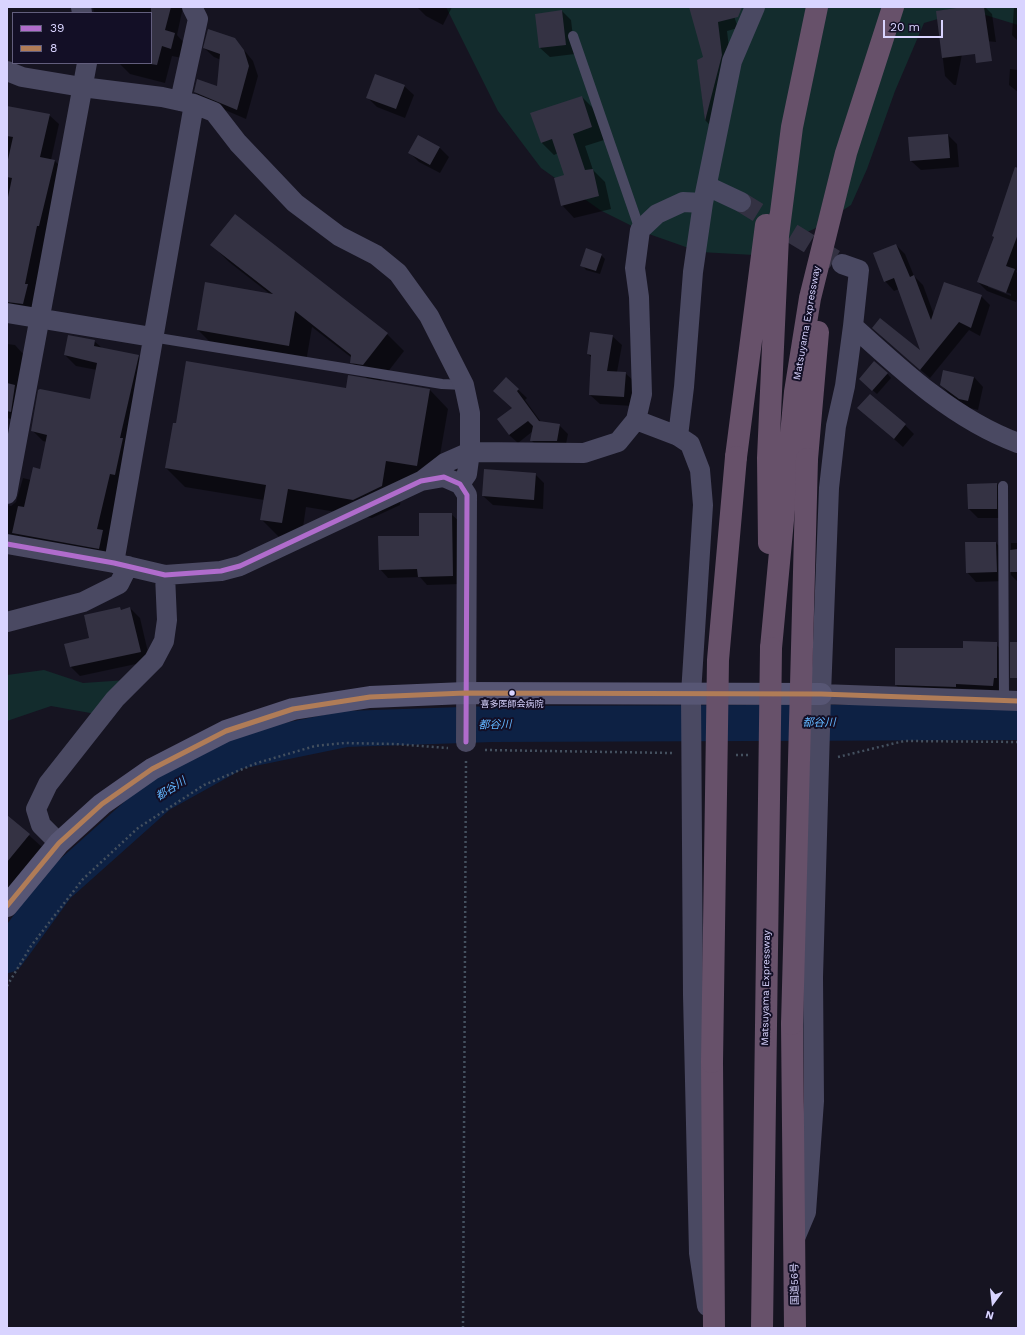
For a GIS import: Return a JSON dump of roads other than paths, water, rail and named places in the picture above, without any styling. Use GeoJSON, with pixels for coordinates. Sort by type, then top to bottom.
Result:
{"type":"FeatureCollection","features":[{"type":"Feature","properties":{"kind":"highway","name":"Matsuyama Expressway"},"geometry":{"type":"LineString","coordinates":[[762,1328],[771,648],[768,458],[778,236],[792,127],[817,7]]}},
{"type":"Feature","properties":{"kind":"highway"},"geometry":{"type":"LineString","coordinates":[[798,460],[817,341],[832,206],[870,74],[893,7]]}},
{"type":"Feature","properties":{"kind":"highway"},"geometry":{"type":"LineString","coordinates":[[714,1326],[712,1062],[718,660],[736,457],[766,217],[792,127]]}},
{"type":"Feature","properties":{"kind":"highway","name":"Matsuyama Expressway"},"geometry":{"type":"LineString","coordinates":[[771,648],[798,460]]}},
{"type":"Feature","properties":{"kind":"highway","name":"国道56号"},"geometry":{"type":"LineString","coordinates":[[795,1328],[792,1024],[798,460]]}},
{"type":"Feature","properties":{"kind":"street"},"geometry":{"type":"LineString","coordinates":[[7,622],[83,602],[119,584],[152,337],[198,20],[192,7]]}},
{"type":"Feature","properties":{"kind":"street"},"geometry":{"type":"LineString","coordinates":[[678,436],[684,387],[693,272],[705,195],[732,61],[756,7]]}},
{"type":"Feature","properties":{"kind":"street"},"geometry":{"type":"LineString","coordinates":[[7,494],[38,318],[87,64]]}},
{"type":"Feature","properties":{"kind":"street"},"geometry":{"type":"LineString","coordinates":[[7,71],[22,77],[82,87],[162,97],[214,112],[238,143],[295,203],[338,236],[376,255],[398,273],[429,316],[464,384],[470,413],[470,452],[467,474],[460,484]]}},
{"type":"Feature","properties":{"kind":"street"},"geometry":{"type":"LineString","coordinates":[[7,544],[121,565],[165,575],[221,571],[240,566],[421,481],[445,463],[470,452],[584,453],[618,442],[636,420],[642,394],[639,297],[634,268],[640,230],[657,214],[684,202],[705,195],[741,202]]}},
{"type":"Feature","properties":{"kind":"street"},"geometry":{"type":"LineString","coordinates":[[794,1240],[806,1212],[814,1101],[813,977],[821,694],[829,488],[836,426],[845,386],[854,326],[859,270],[842,264]]}},
{"type":"Feature","properties":{"kind":"street"},"geometry":{"type":"LineString","coordinates":[[7,313],[152,337]]}},
{"type":"Feature","properties":{"kind":"street"},"geometry":{"type":"LineString","coordinates":[[854,326],[918,383],[948,405],[1000,436],[1018,443]]}},
{"type":"Feature","properties":{"kind":"street"},"geometry":{"type":"LineString","coordinates":[[636,420],[678,436],[690,444],[700,470],[703,506],[691,694],[693,995],[699,1253],[705,1300],[714,1326]]}},
{"type":"Feature","properties":{"kind":"street"},"geometry":{"type":"LineString","coordinates":[[421,481],[444,478],[460,484],[467,495],[466,746]]}},
{"type":"Feature","properties":{"kind":"street"},"geometry":{"type":"LineString","coordinates":[[59,843],[41,825],[36,809],[48,784],[115,699],[154,660],[164,641],[167,620],[165,575]]}},
{"type":"Feature","properties":{"kind":"street"},"geometry":{"type":"LineString","coordinates":[[7,906],[59,843],[102,804],[152,769],[226,731],[293,709],[370,697],[465,700],[691,694],[821,694],[1011,701]]}},
{"type":"Feature","properties":{"kind":"lane"},"geometry":{"type":"LineString","coordinates":[[573,36],[640,230]]}},
{"type":"Feature","properties":{"kind":"lane"},"geometry":{"type":"LineString","coordinates":[[152,337],[442,384],[464,384]]}},
{"type":"Feature","properties":{"kind":"lane"},"geometry":{"type":"LineString","coordinates":[[1003,486],[1011,701]]}},
{"type":"Feature","properties":{"kind":"waterway","name":"都谷川"},"geometry":{"type":"LineString","coordinates":[[7,955],[57,886],[159,795],[238,751],[345,729],[492,724],[1018,722]]}},
{"type":"Feature","properties":{"kind":"tunnel"},"geometry":{"type":"LineString","coordinates":[[741,202],[842,264]]}},
{"type":"Feature","properties":{"kind":"place","name":"喜多医師会病院"},"geometry":{"type":"Point","coordinates":[512,693]}}]}
